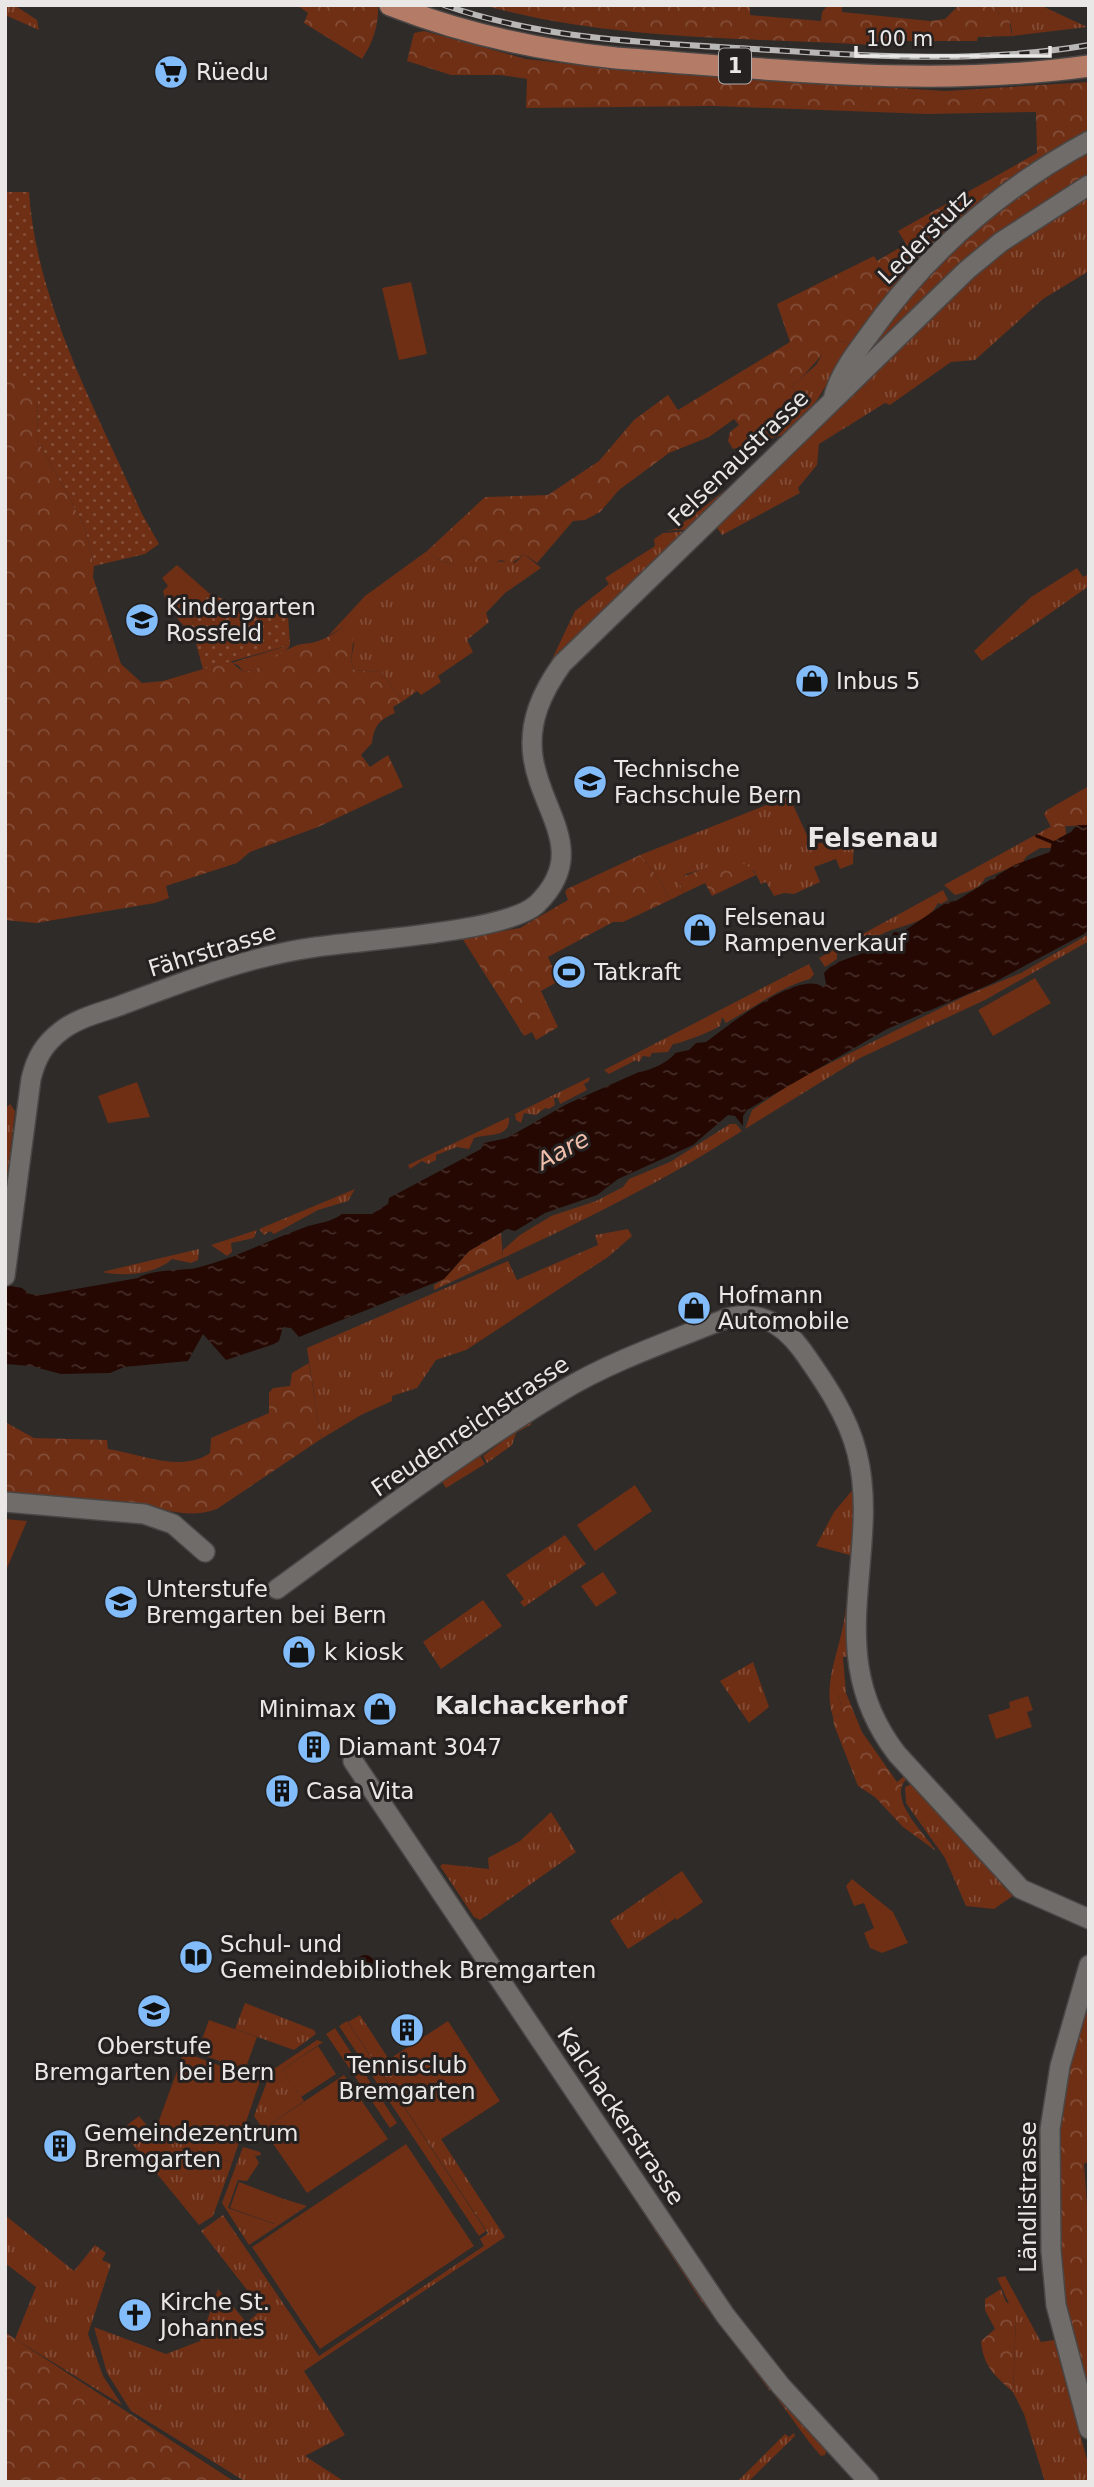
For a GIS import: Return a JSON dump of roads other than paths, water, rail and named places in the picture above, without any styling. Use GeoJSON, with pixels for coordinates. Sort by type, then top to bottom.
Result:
{"type":"FeatureCollection","features":[{"type":"Feature","properties":{"kind":"main road","name":"1"},"geometry":{"type":"LineString","coordinates":[[390,5],[497,40],[603,57],[926,76],[1012,73],[1089,66]]}},
{"type":"Feature","properties":{"kind":"street","name":"Lederstutz"},"geometry":{"type":"LineString","coordinates":[[832,402],[839,379],[852,359],[880,319],[921,271],[1002,197],[1089,141]]}},
{"type":"Feature","properties":{"kind":"street","name":"Felsenaustrasse"},"geometry":{"type":"LineString","coordinates":[[557,827],[536,771],[532,744],[538,705],[553,677],[574,651],[976,263],[1010,235],[1089,185]]}},
{"type":"Feature","properties":{"kind":"street","name":"Fährstrasse"},"geometry":{"type":"LineString","coordinates":[[6,1270],[31,1079],[39,1055],[57,1034],[82,1020],[144,996],[264,957],[313,947],[510,920],[534,906],[556,876],[563,852],[557,827]]}},
{"type":"Feature","properties":{"kind":"street","name":"Freudenreichstrasse"},"geometry":{"type":"LineString","coordinates":[[277,1589],[457,1460],[560,1392],[611,1366],[725,1319],[742,1315],[764,1317],[787,1332],[805,1354],[841,1412],[857,1454],[862,1494],[859,1665],[867,1700],[880,1729],[897,1754],[1021,1889],[1089,1919]]}},
{"type":"Feature","properties":{"kind":"street"},"geometry":{"type":"LineString","coordinates":[[5,1502],[144,1514],[173,1524],[205,1552]]}},
{"type":"Feature","properties":{"kind":"street","name":"Kalchackerstrasse"},"geometry":{"type":"LineString","coordinates":[[353,1761],[725,2315],[781,2386],[869,2482]]}},
{"type":"Feature","properties":{"kind":"street","name":"Ländlistrasse"},"geometry":{"type":"LineString","coordinates":[[1089,1965],[1056,2082],[1052,2113],[1051,2259],[1056,2305],[1089,2430]]}},
{"type":"Feature","properties":{"kind":"water","name":"Aare"},"geometry":{"type":"Polygon","coordinates":[[[1077,825],[1089,825],[1089,929],[1084,934],[993,983],[887,1029],[747,1110],[743,1116],[743,1126],[735,1116],[728,1115],[693,1145],[618,1179],[597,1195],[545,1213],[515,1231],[507,1229],[469,1251],[444,1279],[299,1337],[291,1328],[283,1327],[279,1341],[274,1344],[226,1360],[203,1334],[188,1361],[124,1367],[110,1373],[61,1374],[31,1366],[5,1364],[5,1285],[22,1288],[29,1294],[42,1295],[158,1272],[196,1268],[237,1255],[303,1228],[332,1220],[342,1214],[372,1214],[388,1204],[389,1198],[481,1149],[484,1143],[507,1138],[567,1104],[658,1066],[675,1053],[689,1050],[696,1043],[706,1042],[747,1012],[781,992],[812,983],[823,987],[826,984],[824,973],[838,962],[873,949],[886,937],[890,938],[894,932],[901,933],[947,902],[956,901],[1014,865],[1050,852],[1052,842],[1071,832],[1077,825]]]}},
{"type":"Feature","properties":{"kind":"water"},"geometry":{"type":"Polygon","coordinates":[[[361,1955],[369,1955],[375,1965],[369,1975],[361,1975],[355,1969],[355,1961],[361,1955]]]}},
{"type":"Feature","properties":{"kind":"waterway"},"geometry":{"type":"LineString","coordinates":[[1037,836],[1054,843]]}},
{"type":"Feature","properties":{"kind":"railway"},"geometry":{"type":"LineString","coordinates":[[444,5],[482,17],[559,33],[675,45],[922,57],[1006,55],[1089,45]]}},
{"type":"Feature","properties":{"kind":"place","name":"Rüedu"},"geometry":{"type":"Point","coordinates":[171,72]}},
{"type":"Feature","properties":{"kind":"place","name":"Kindergarten Rossfeld"},"geometry":{"type":"Point","coordinates":[142,620]}},
{"type":"Feature","properties":{"kind":"place","name":"Inbus 5"},"geometry":{"type":"Point","coordinates":[812,681]}},
{"type":"Feature","properties":{"kind":"place","name":"Technische Fachschule Bern"},"geometry":{"type":"Point","coordinates":[590,782]}},
{"type":"Feature","properties":{"kind":"place","name":"Felsenau Rampenverkauf"},"geometry":{"type":"Point","coordinates":[700,930]}},
{"type":"Feature","properties":{"kind":"place","name":"Tatkraft"},"geometry":{"type":"Point","coordinates":[569,972]}},
{"type":"Feature","properties":{"kind":"place","name":"Hofmann Automobile"},"geometry":{"type":"Point","coordinates":[694,1308]}},
{"type":"Feature","properties":{"kind":"place","name":"Unterstufe Bremgarten bei Bern"},"geometry":{"type":"Point","coordinates":[121,1602]}},
{"type":"Feature","properties":{"kind":"place","name":"k kiosk"},"geometry":{"type":"Point","coordinates":[299,1652]}},
{"type":"Feature","properties":{"kind":"place","name":"Minimax"},"geometry":{"type":"Point","coordinates":[380,1709]}},
{"type":"Feature","properties":{"kind":"place","name":"Diamant 3047"},"geometry":{"type":"Point","coordinates":[314,1747]}},
{"type":"Feature","properties":{"kind":"place","name":"Casa Vita"},"geometry":{"type":"Point","coordinates":[282,1791]}},
{"type":"Feature","properties":{"kind":"place","name":"Schul- und Gemeindebibliothek Bremgarten"},"geometry":{"type":"Point","coordinates":[196,1957]}},
{"type":"Feature","properties":{"kind":"place","name":"Oberstufe Bremgarten bei Bern"},"geometry":{"type":"Point","coordinates":[154,2011]}},
{"type":"Feature","properties":{"kind":"place","name":"Tennisclub Bremgarten"},"geometry":{"type":"Point","coordinates":[407,2030]}},
{"type":"Feature","properties":{"kind":"place","name":"Gemeindezentrum Bremgarten"},"geometry":{"type":"Point","coordinates":[60,2146]}},
{"type":"Feature","properties":{"kind":"place","name":"Kirche St. Johannes"},"geometry":{"type":"Point","coordinates":[135,2315]}},
{"type":"Feature","properties":{"kind":"district","name":"Felsenau"},"geometry":{"type":"Point","coordinates":[873,838]}},
{"type":"Feature","properties":{"kind":"district","name":"Kalchackerhof"},"geometry":{"type":"Point","coordinates":[531,1706]}}]}
